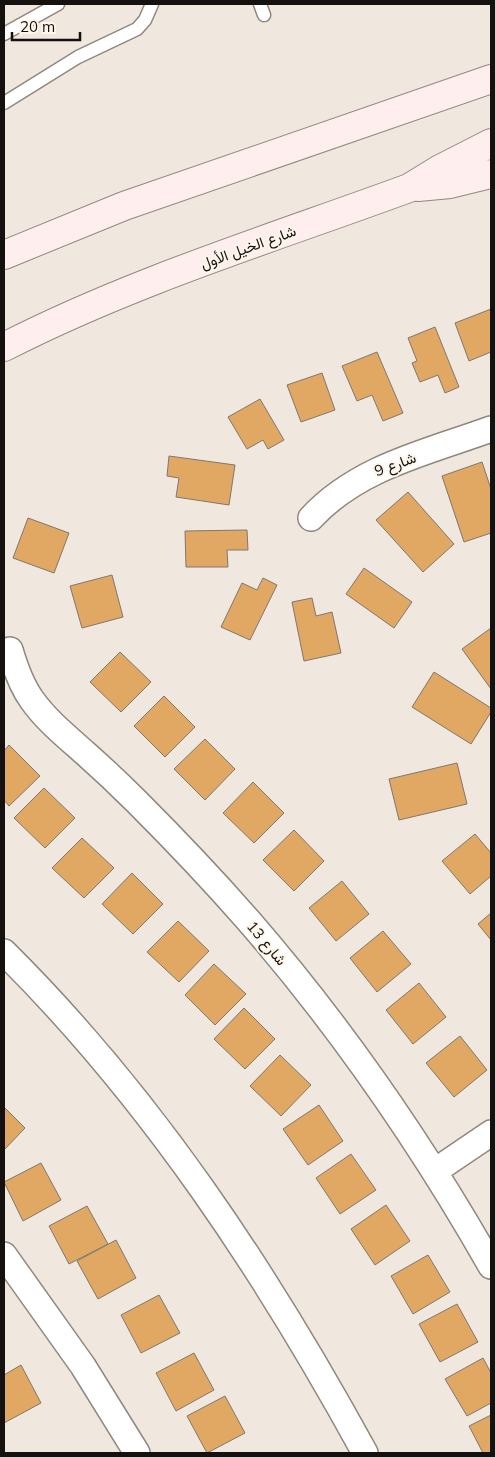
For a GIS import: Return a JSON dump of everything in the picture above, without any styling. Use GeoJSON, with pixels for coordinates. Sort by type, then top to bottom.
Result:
{"type":"FeatureCollection","features":[{"type":"Feature","properties":{"kind":"main road"},"geometry":{"type":"LineString","coordinates":[[4,255],[124,206],[491,79]]}},
{"type":"Feature","properties":{"kind":"main road","name":"شارع الخيل الأول"},"geometry":{"type":"LineString","coordinates":[[4,347],[50,323],[119,294],[409,188],[440,169],[491,143]]}},
{"type":"Feature","properties":{"kind":"main road"},"geometry":{"type":"LineString","coordinates":[[409,188],[450,184],[491,174]]}},
{"type":"Feature","properties":{"kind":"street","name":"شارع 9"},"geometry":{"type":"LineString","coordinates":[[311,518],[339,491],[374,471],[491,429]]}},
{"type":"Feature","properties":{"kind":"street","name":"شارع 13"},"geometry":{"type":"LineString","coordinates":[[10,650],[22,685],[32,701],[59,730],[99,765],[169,834],[248,920],[328,1018],[435,1171],[491,1266]]}},
{"type":"Feature","properties":{"kind":"street"},"geometry":{"type":"LineString","coordinates":[[4,952],[77,1029],[172,1147],[230,1229],[284,1312],[366,1453]]}},
{"type":"Feature","properties":{"kind":"street"},"geometry":{"type":"LineString","coordinates":[[435,1171],[491,1133]]}},
{"type":"Feature","properties":{"kind":"street"},"geometry":{"type":"LineString","coordinates":[[4,1255],[83,1366],[137,1453]]}},
{"type":"Feature","properties":{"kind":"lane"},"geometry":{"type":"LineString","coordinates":[[4,34],[58,4]]}},
{"type":"Feature","properties":{"kind":"lane"},"geometry":{"type":"LineString","coordinates":[[4,103],[78,57],[137,29],[146,20],[152,4]]}},
{"type":"Feature","properties":{"kind":"building"},"geometry":{"type":"Polygon","coordinates":[[[491,309],[491,352],[469,361],[455,323],[491,309]]]}},
{"type":"Feature","properties":{"kind":"building"},"geometry":{"type":"Polygon","coordinates":[[[435,327],[459,387],[445,393],[438,375],[420,382],[412,363],[417,361],[408,338],[435,327]]]}},
{"type":"Feature","properties":{"kind":"building"},"geometry":{"type":"Polygon","coordinates":[[[377,352],[403,413],[383,421],[372,395],[357,401],[342,366],[377,352]]]}},
{"type":"Feature","properties":{"kind":"building"},"geometry":{"type":"Polygon","coordinates":[[[322,373],[335,410],[301,422],[287,385],[322,373]]]}},
{"type":"Feature","properties":{"kind":"building"},"geometry":{"type":"Polygon","coordinates":[[[260,399],[284,440],[268,449],[263,440],[247,449],[228,417],[260,399]]]}},
{"type":"Feature","properties":{"kind":"building"},"geometry":{"type":"Polygon","coordinates":[[[169,456],[235,465],[229,505],[176,497],[179,478],[167,476],[169,456]]]}},
{"type":"Feature","properties":{"kind":"building"},"geometry":{"type":"Polygon","coordinates":[[[482,462],[491,489],[491,533],[464,542],[442,476],[482,462]]]}},
{"type":"Feature","properties":{"kind":"building"},"geometry":{"type":"Polygon","coordinates":[[[408,492],[454,544],[423,572],[376,520],[408,492]]]}},
{"type":"Feature","properties":{"kind":"building"},"geometry":{"type":"Polygon","coordinates":[[[28,518],[69,533],[54,573],[13,558],[28,518]]]}},
{"type":"Feature","properties":{"kind":"building"},"geometry":{"type":"Polygon","coordinates":[[[247,530],[248,550],[227,550],[228,567],[186,567],[185,531],[247,530]]]}},
{"type":"Feature","properties":{"kind":"building"},"geometry":{"type":"Polygon","coordinates":[[[364,568],[412,602],[394,628],[346,594],[364,568]]]}},
{"type":"Feature","properties":{"kind":"building"},"geometry":{"type":"Polygon","coordinates":[[[112,575],[123,617],[82,628],[70,586],[112,575]]]}},
{"type":"Feature","properties":{"kind":"building"},"geometry":{"type":"Polygon","coordinates":[[[263,578],[277,585],[250,640],[221,627],[242,583],[257,590],[263,578]]]}},
{"type":"Feature","properties":{"kind":"building"},"geometry":{"type":"Polygon","coordinates":[[[312,598],[316,616],[332,612],[341,653],[304,661],[292,602],[312,598]]]}},
{"type":"Feature","properties":{"kind":"building"},"geometry":{"type":"Polygon","coordinates":[[[491,628],[491,689],[462,649],[491,628]]]}},
{"type":"Feature","properties":{"kind":"building"},"geometry":{"type":"Polygon","coordinates":[[[120,652],[151,682],[121,712],[90,682],[120,652]]]}},
{"type":"Feature","properties":{"kind":"building"},"geometry":{"type":"Polygon","coordinates":[[[434,672],[491,708],[491,712],[471,744],[412,707],[434,672]]]}},
{"type":"Feature","properties":{"kind":"building"},"geometry":{"type":"Polygon","coordinates":[[[164,696],[195,727],[165,757],[134,726],[164,696]]]}},
{"type":"Feature","properties":{"kind":"building"},"geometry":{"type":"Polygon","coordinates":[[[205,739],[235,769],[205,800],[174,769],[205,739]]]}},
{"type":"Feature","properties":{"kind":"building"},"geometry":{"type":"Polygon","coordinates":[[[9,745],[40,776],[9,806],[4,800],[4,751],[9,745]]]}},
{"type":"Feature","properties":{"kind":"building"},"geometry":{"type":"Polygon","coordinates":[[[457,763],[467,804],[399,820],[389,779],[457,763]]]}},
{"type":"Feature","properties":{"kind":"building"},"geometry":{"type":"Polygon","coordinates":[[[253,782],[284,813],[254,843],[223,813],[253,782]]]}},
{"type":"Feature","properties":{"kind":"building"},"geometry":{"type":"Polygon","coordinates":[[[44,788],[75,818],[45,848],[14,818],[44,788]]]}},
{"type":"Feature","properties":{"kind":"building"},"geometry":{"type":"Polygon","coordinates":[[[294,830],[324,861],[294,891],[263,860],[294,830]]]}},
{"type":"Feature","properties":{"kind":"building"},"geometry":{"type":"Polygon","coordinates":[[[475,834],[491,853],[491,876],[470,894],[442,861],[475,834]]]}},
{"type":"Feature","properties":{"kind":"building"},"geometry":{"type":"Polygon","coordinates":[[[82,838],[114,868],[84,898],[52,868],[82,838]]]}},
{"type":"Feature","properties":{"kind":"building"},"geometry":{"type":"Polygon","coordinates":[[[132,873],[163,904],[133,934],[102,904],[132,873]]]}},
{"type":"Feature","properties":{"kind":"building"},"geometry":{"type":"Polygon","coordinates":[[[342,881],[369,914],[336,941],[309,908],[342,881]]]}},
{"type":"Feature","properties":{"kind":"building"},"geometry":{"type":"Polygon","coordinates":[[[491,913],[491,940],[478,924],[491,913]]]}},
{"type":"Feature","properties":{"kind":"building"},"geometry":{"type":"Polygon","coordinates":[[[178,921],[209,951],[179,982],[147,952],[178,921]]]}},
{"type":"Feature","properties":{"kind":"building"},"geometry":{"type":"Polygon","coordinates":[[[383,931],[411,964],[377,992],[350,958],[383,931]]]}},
{"type":"Feature","properties":{"kind":"building"},"geometry":{"type":"Polygon","coordinates":[[[214,964],[246,994],[215,1025],[185,995],[214,964]]]}},
{"type":"Feature","properties":{"kind":"building"},"geometry":{"type":"Polygon","coordinates":[[[419,983],[446,1017],[413,1044],[386,1010],[419,983]]]}},
{"type":"Feature","properties":{"kind":"building"},"geometry":{"type":"Polygon","coordinates":[[[244,1008],[275,1039],[245,1069],[214,1039],[244,1008]]]}},
{"type":"Feature","properties":{"kind":"building"},"geometry":{"type":"Polygon","coordinates":[[[460,1036],[487,1070],[454,1097],[426,1063],[460,1036]]]}},
{"type":"Feature","properties":{"kind":"building"},"geometry":{"type":"Polygon","coordinates":[[[280,1055],[311,1085],[281,1116],[250,1086],[280,1055]]]}},
{"type":"Feature","properties":{"kind":"building"},"geometry":{"type":"Polygon","coordinates":[[[319,1105],[343,1141],[308,1165],[283,1129],[319,1105]]]}},
{"type":"Feature","properties":{"kind":"building"},"geometry":{"type":"Polygon","coordinates":[[[4,1107],[25,1128],[4,1150],[4,1107]]]}},
{"type":"Feature","properties":{"kind":"building"},"geometry":{"type":"Polygon","coordinates":[[[351,1154],[376,1190],[340,1214],[316,1178],[351,1154]]]}},
{"type":"Feature","properties":{"kind":"building"},"geometry":{"type":"Polygon","coordinates":[[[41,1163],[61,1200],[23,1221],[4,1182],[41,1163]]]}},
{"type":"Feature","properties":{"kind":"building"},"geometry":{"type":"Polygon","coordinates":[[[386,1205],[410,1241],[375,1265],[351,1229],[386,1205]]]}},
{"type":"Feature","properties":{"kind":"building"},"geometry":{"type":"Polygon","coordinates":[[[87,1206],[108,1244],[69,1264],[49,1226],[87,1206]]]}},
{"type":"Feature","properties":{"kind":"building"},"geometry":{"type":"Polygon","coordinates":[[[116,1240],[136,1278],[98,1299],[77,1261],[116,1240]]]}},
{"type":"Feature","properties":{"kind":"building"},"geometry":{"type":"Polygon","coordinates":[[[428,1255],[450,1292],[413,1314],[391,1276],[428,1255]]]}},
{"type":"Feature","properties":{"kind":"building"},"geometry":{"type":"Polygon","coordinates":[[[159,1295],[180,1333],[141,1353],[121,1315],[159,1295]]]}},
{"type":"Feature","properties":{"kind":"building"},"geometry":{"type":"Polygon","coordinates":[[[457,1304],[478,1342],[440,1362],[419,1324],[457,1304]]]}},
{"type":"Feature","properties":{"kind":"building"},"geometry":{"type":"Polygon","coordinates":[[[194,1353],[214,1390],[176,1411],[156,1373],[194,1353]]]}},
{"type":"Feature","properties":{"kind":"building"},"geometry":{"type":"Polygon","coordinates":[[[483,1358],[491,1373],[491,1403],[467,1416],[445,1379],[483,1358]]]}},
{"type":"Feature","properties":{"kind":"building"},"geometry":{"type":"Polygon","coordinates":[[[21,1365],[41,1403],[4,1423],[4,1375],[21,1365]]]}},
{"type":"Feature","properties":{"kind":"building"},"geometry":{"type":"Polygon","coordinates":[[[225,1396],[245,1433],[207,1453],[187,1416],[225,1396]]]}},
{"type":"Feature","properties":{"kind":"building"},"geometry":{"type":"Polygon","coordinates":[[[491,1415],[491,1453],[483,1453],[469,1426],[491,1415]]]}}]}
